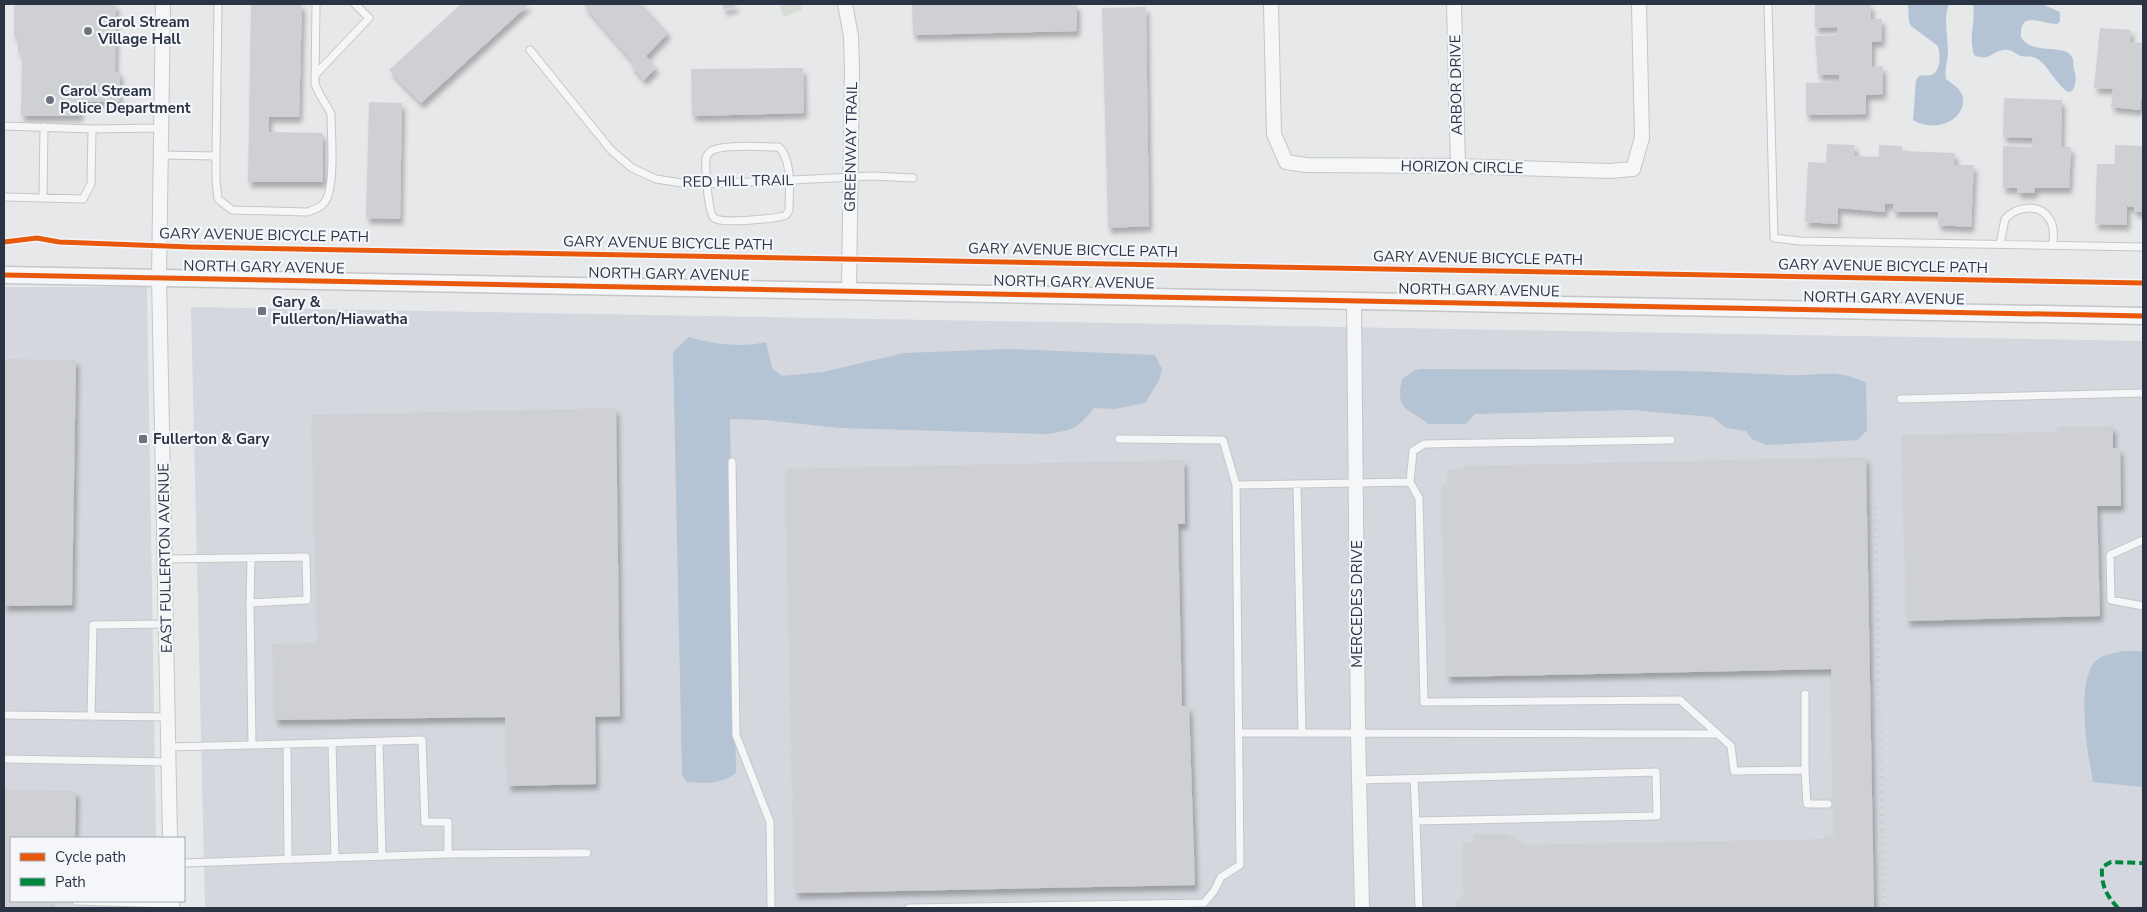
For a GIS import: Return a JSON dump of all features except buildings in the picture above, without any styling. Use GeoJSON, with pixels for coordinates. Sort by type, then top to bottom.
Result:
{"type":"FeatureCollection","features":[{"type":"Feature","properties":{"kind":"street","name":"EAST FULLERTON AVENUE"},"geometry":{"type":"LineString","coordinates":[[163,4],[158,277],[170,837]]}},
{"type":"Feature","properties":{"kind":"street","name":"GREENWAY TRAIL"},"geometry":{"type":"LineString","coordinates":[[845,4],[851,36],[852,68],[850,290]]}},
{"type":"Feature","properties":{"kind":"street","name":"HORIZON CIRCLE"},"geometry":{"type":"LineString","coordinates":[[1271,4],[1274,134],[1286,162],[1306,165],[1458,166],[1610,171],[1633,169],[1642,138],[1639,4]]}},
{"type":"Feature","properties":{"kind":"street","name":"ARBOR DRIVE"},"geometry":{"type":"LineString","coordinates":[[1454,4],[1458,166]]}},
{"type":"Feature","properties":{"kind":"street","name":"NORTH GARY AVENUE"},"geometry":{"type":"LineString","coordinates":[[4,275],[2143,316]]}},
{"type":"Feature","properties":{"kind":"street","name":"MERCEDES DRIVE"},"geometry":{"type":"LineString","coordinates":[[1354,300],[1358,733],[1362,908]]}},
{"type":"Feature","properties":{"kind":"lane"},"geometry":{"type":"LineString","coordinates":[[218,4],[216,156],[218,199],[232,210],[307,212],[322,205],[330,193],[331,185],[330,114],[318,93],[315,76],[316,4]]}},
{"type":"Feature","properties":{"kind":"lane"},"geometry":{"type":"LineString","coordinates":[[315,76],[369,18],[355,4]]}},
{"type":"Feature","properties":{"kind":"lane"},"geometry":{"type":"LineString","coordinates":[[1768,4],[1774,238],[1800,241],[2143,247]]}},
{"type":"Feature","properties":{"kind":"lane","name":"RED HILL TRAIL"},"geometry":{"type":"LineString","coordinates":[[530,50],[612,150],[632,168],[656,179],[708,184],[850,178],[913,178]]}},
{"type":"Feature","properties":{"kind":"lane"},"geometry":{"type":"LineString","coordinates":[[4,126],[161,128]]}},
{"type":"Feature","properties":{"kind":"lane"},"geometry":{"type":"LineString","coordinates":[[42,198],[44,127]]}},
{"type":"Feature","properties":{"kind":"lane"},"geometry":{"type":"LineString","coordinates":[[4,197],[83,199],[91,184],[92,128]]}},
{"type":"Feature","properties":{"kind":"lane"},"geometry":{"type":"LineString","coordinates":[[779,147],[783,151],[789,180],[789,210],[786,215],[772,218],[718,220],[711,214],[706,158],[714,150],[723,148],[779,147]]}},
{"type":"Feature","properties":{"kind":"lane"},"geometry":{"type":"LineString","coordinates":[[160,155],[216,156]]}},
{"type":"Feature","properties":{"kind":"lane"},"geometry":{"type":"LineString","coordinates":[[2000,244],[2005,219],[2018,208],[2027,208],[2037,209],[2051,221],[2053,245]]}},
{"type":"Feature","properties":{"kind":"lane"},"geometry":{"type":"LineString","coordinates":[[1901,399],[2143,394]]}},
{"type":"Feature","properties":{"kind":"lane"},"geometry":{"type":"LineString","coordinates":[[909,908],[1204,904],[1214,891],[1221,877],[1240,865],[1236,485],[1223,440],[1119,439]]}},
{"type":"Feature","properties":{"kind":"lane"},"geometry":{"type":"LineString","coordinates":[[1671,440],[1424,444],[1413,451],[1410,482],[1419,498],[1424,702],[1680,700],[1731,746],[1734,771],[1805,770]]}},
{"type":"Feature","properties":{"kind":"lane"},"geometry":{"type":"LineString","coordinates":[[732,462],[736,735],[770,822],[771,908]]}},
{"type":"Feature","properties":{"kind":"lane"},"geometry":{"type":"LineString","coordinates":[[1236,485],[1410,482]]}},
{"type":"Feature","properties":{"kind":"lane"},"geometry":{"type":"LineString","coordinates":[[1296,484],[1302,733]]}},
{"type":"Feature","properties":{"kind":"lane"},"geometry":{"type":"LineString","coordinates":[[2143,540],[2110,555],[2111,600],[2143,606]]}},
{"type":"Feature","properties":{"kind":"lane"},"geometry":{"type":"LineString","coordinates":[[164,559],[306,557],[307,600],[250,603]]}},
{"type":"Feature","properties":{"kind":"lane"},"geometry":{"type":"LineString","coordinates":[[251,558],[252,745]]}},
{"type":"Feature","properties":{"kind":"lane"},"geometry":{"type":"LineString","coordinates":[[91,716],[93,625],[166,624]]}},
{"type":"Feature","properties":{"kind":"lane"},"geometry":{"type":"LineString","coordinates":[[1805,694],[1807,804],[1828,804]]}},
{"type":"Feature","properties":{"kind":"lane"},"geometry":{"type":"LineString","coordinates":[[4,715],[168,718]]}},
{"type":"Feature","properties":{"kind":"lane"},"geometry":{"type":"LineString","coordinates":[[1239,733],[1718,734]]}},
{"type":"Feature","properties":{"kind":"lane"},"geometry":{"type":"LineString","coordinates":[[168,747],[422,740],[425,822],[448,822],[448,854]]}},
{"type":"Feature","properties":{"kind":"lane"},"geometry":{"type":"LineString","coordinates":[[379,741],[382,857]]}},
{"type":"Feature","properties":{"kind":"lane"},"geometry":{"type":"LineString","coordinates":[[332,743],[335,858]]}},
{"type":"Feature","properties":{"kind":"lane"},"geometry":{"type":"LineString","coordinates":[[287,744],[288,860]]}},
{"type":"Feature","properties":{"kind":"lane"},"geometry":{"type":"LineString","coordinates":[[4,759],[169,762]]}},
{"type":"Feature","properties":{"kind":"lane"},"geometry":{"type":"LineString","coordinates":[[1359,780],[1656,772],[1657,816],[1416,821]]}},
{"type":"Feature","properties":{"kind":"lane"},"geometry":{"type":"LineString","coordinates":[[1414,779],[1418,908]]}},
{"type":"Feature","properties":{"kind":"lane"},"geometry":{"type":"LineString","coordinates":[[185,863],[448,854],[587,853]]}},
{"type":"Feature","properties":{"kind":"lane"},"geometry":{"type":"LineString","coordinates":[[139,902],[172,904]]}},
{"type":"Feature","properties":{"kind":"shaded area"},"geometry":{"type":"Polygon","coordinates":[[[779,4],[800,4],[802,10],[784,17],[779,4]]]}},
{"type":"Feature","properties":{"kind":"shaded area"},"geometry":{"type":"Polygon","coordinates":[[[4,287],[147,287],[156,837],[10,837],[10,902],[157,902],[158,908],[4,908],[4,287]]]}},
{"type":"Feature","properties":{"kind":"shaded area"},"geometry":{"type":"Polygon","coordinates":[[[191,307],[2143,341],[2143,908],[205,908],[191,307]]]}},
{"type":"Feature","properties":{"kind":"water"},"geometry":{"type":"Polygon","coordinates":[[[1908,4],[1949,4],[1946,22],[1948,51],[1946,79],[1959,90],[1963,97],[1963,102],[1961,110],[1947,123],[1926,125],[1913,120],[1916,80],[1919,76],[1935,73],[1939,66],[1940,58],[1938,46],[1911,26],[1908,4]]]}},
{"type":"Feature","properties":{"kind":"water"},"geometry":{"type":"Polygon","coordinates":[[[1973,4],[2042,4],[2060,12],[2060,21],[2057,24],[2033,20],[2024,23],[2021,28],[2021,37],[2026,43],[2033,46],[2063,51],[2073,58],[2076,77],[2072,91],[2068,92],[2063,88],[2047,67],[2033,57],[2021,56],[2006,50],[1987,57],[1974,55],[1972,48],[1973,4]]]}},
{"type":"Feature","properties":{"kind":"water"},"geometry":{"type":"Polygon","coordinates":[[[689,337],[727,344],[747,345],[766,342],[772,368],[782,376],[823,372],[904,353],[1007,349],[1155,355],[1162,369],[1159,380],[1145,403],[1115,409],[1094,408],[1074,428],[1046,434],[840,428],[765,420],[730,419],[736,773],[724,780],[706,783],[686,782],[682,774],[673,352],[689,337]]]}},
{"type":"Feature","properties":{"kind":"water"},"geometry":{"type":"Polygon","coordinates":[[[1415,370],[1649,370],[1785,375],[1845,375],[1866,383],[1867,430],[1858,440],[1767,445],[1752,439],[1746,431],[1726,428],[1712,417],[1632,410],[1475,414],[1466,424],[1428,424],[1405,408],[1400,398],[1402,379],[1415,370]]]}},
{"type":"Feature","properties":{"kind":"water"},"geometry":{"type":"Polygon","coordinates":[[[2123,651],[2143,651],[2143,787],[2093,782],[2088,754],[2085,718],[2086,682],[2091,668],[2098,659],[2123,651]]]}},
{"type":"Feature","properties":{"kind":"railway"},"geometry":{"type":"LineString","coordinates":[[1875,506],[1884,908]]}},
{"type":"Feature","properties":{"kind":"marked path"},"geometry":{"type":"LineString","coordinates":[[2118,908],[2110,899],[2105,889],[2102,879],[2102,867],[2111,862],[2143,863]]}},
{"type":"Feature","properties":{"kind":"cycle path","name":"GARY AVENUE BICYCLE PATH"},"geometry":{"type":"LineString","coordinates":[[4,242],[37,238],[59,242],[191,247],[2143,283]]}},
{"type":"Feature","properties":{"kind":"cycle path"},"geometry":{"type":"LineString","coordinates":[[4,275],[2143,316]]}},
{"type":"Feature","properties":{"kind":"place","name":"Carol Stream Village Hall"},"geometry":{"type":"Point","coordinates":[88,31]}},
{"type":"Feature","properties":{"kind":"place","name":"Carol Stream Police Department"},"geometry":{"type":"Point","coordinates":[50,100]}},
{"type":"Feature","properties":{"kind":"place","name":"Gary & Fullerton/Hiawatha"},"geometry":{"type":"Point","coordinates":[262,311]}},
{"type":"Feature","properties":{"kind":"place","name":"Fullerton & Gary"},"geometry":{"type":"Point","coordinates":[143,439]}}]}
